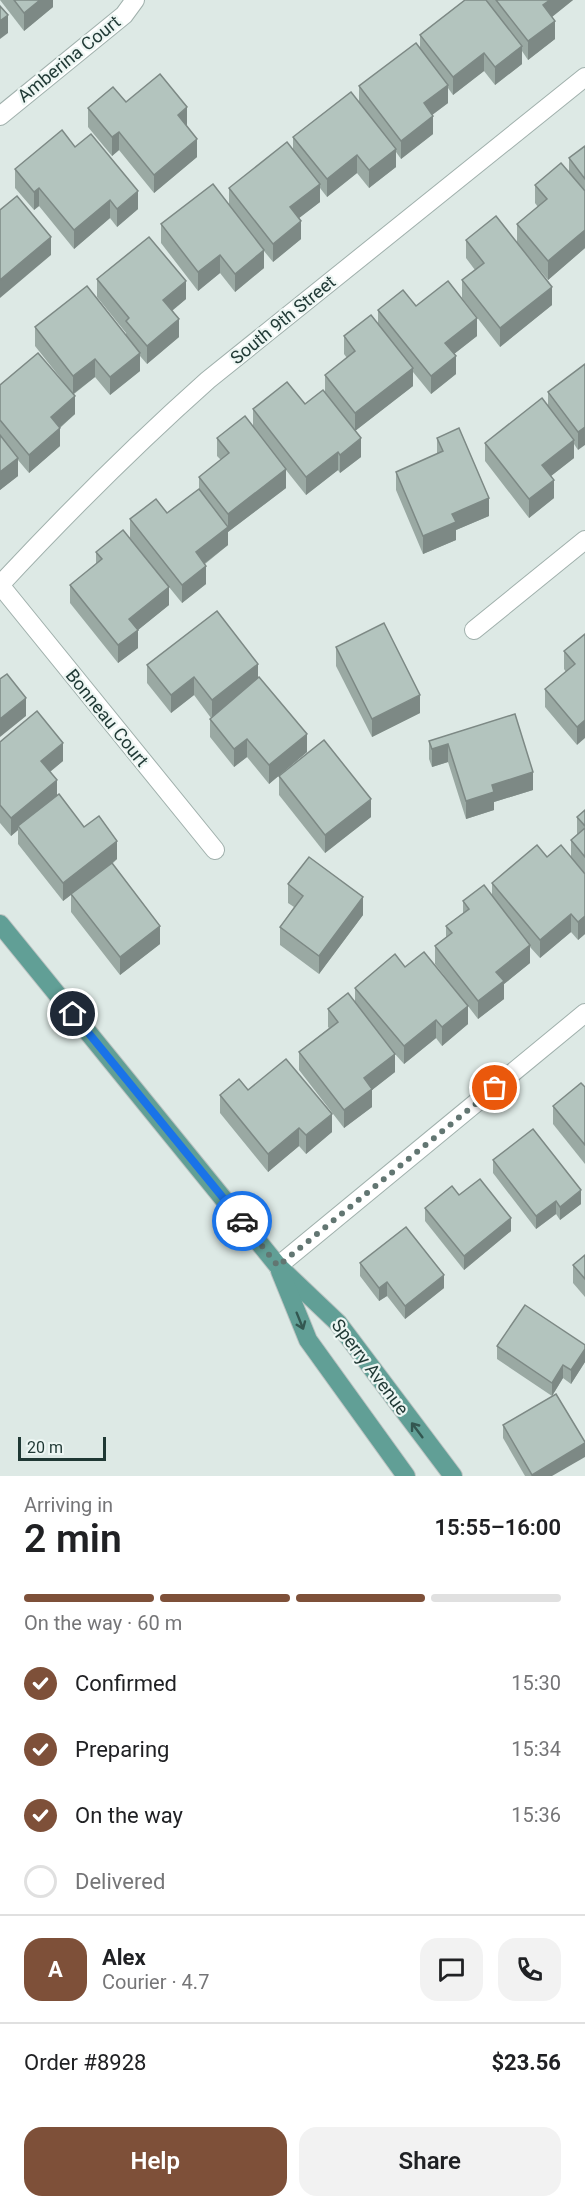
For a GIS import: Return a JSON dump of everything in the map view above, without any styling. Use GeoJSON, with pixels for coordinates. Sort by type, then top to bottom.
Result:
{"type":"FeatureCollection","features":[{"type":"Feature","properties":{"kind":"main road","name":"Sperry Avenue"},"geometry":{"type":"LineString","coordinates":[[0,924],[278,1266],[338,1323],[453,1476]]}},
{"type":"Feature","properties":{"kind":"main road","name":"Sperry Avenue"},"geometry":{"type":"LineString","coordinates":[[278,1266],[308,1340],[406,1476]]}},
{"type":"Feature","properties":{"kind":"street","name":"Amberina Court"},"geometry":{"type":"LineString","coordinates":[[0,116],[124,15],[135,0]]}},
{"type":"Feature","properties":{"kind":"street","name":"South 9th Street"},"geometry":{"type":"LineString","coordinates":[[0,585],[155,428],[208,380],[585,77]]}},
{"type":"Feature","properties":{"kind":"street"},"geometry":{"type":"LineString","coordinates":[[474,630],[585,540]]}},
{"type":"Feature","properties":{"kind":"street","name":"Bonneau Court"},"geometry":{"type":"LineString","coordinates":[[0,585],[215,850]]}},
{"type":"Feature","properties":{"kind":"street"},"geometry":{"type":"LineString","coordinates":[[278,1266],[585,1013]]}},
{"type":"Feature","properties":{"kind":"building"},"geometry":{"type":"Polygon","coordinates":[[[14,0],[40,0],[24,13],[14,0]]]}},
{"type":"Feature","properties":{"kind":"building"},"geometry":{"type":"Polygon","coordinates":[[[465,0],[486,0],[522,46],[495,67],[484,53],[453,77],[420,35],[465,0]]]}},
{"type":"Feature","properties":{"kind":"building"},"geometry":{"type":"Polygon","coordinates":[[[496,0],[550,0],[543,5],[555,21],[528,41],[496,0]]]}},
{"type":"Feature","properties":{"kind":"building"},"geometry":{"type":"Polygon","coordinates":[[[0,6],[8,15],[0,21],[0,6]]]}},
{"type":"Feature","properties":{"kind":"building"},"geometry":{"type":"Polygon","coordinates":[[[416,43],[448,85],[424,103],[433,116],[401,141],[359,86],[416,43]]]}},
{"type":"Feature","properties":{"kind":"building"},"geometry":{"type":"Polygon","coordinates":[[[160,74],[187,107],[178,115],[197,139],[154,175],[119,132],[112,137],[88,108],[113,87],[126,102],[160,74]]]}},
{"type":"Feature","properties":{"kind":"building"},"geometry":{"type":"Polygon","coordinates":[[[351,92],[396,149],[369,170],[357,155],[327,179],[293,137],[351,92]]]}},
{"type":"Feature","properties":{"kind":"building"},"geometry":{"type":"Polygon","coordinates":[[[62,130],[75,147],[91,134],[138,191],[117,209],[110,200],[74,230],[39,188],[34,192],[15,169],[62,130]]]}},
{"type":"Feature","properties":{"kind":"building"},"geometry":{"type":"Polygon","coordinates":[[[287,142],[320,184],[290,207],[301,221],[273,244],[229,188],[287,142]]]}},
{"type":"Feature","properties":{"kind":"building"},"geometry":{"type":"Polygon","coordinates":[[[585,146],[585,179],[569,158],[585,146]]]}},
{"type":"Feature","properties":{"kind":"building"},"geometry":{"type":"Polygon","coordinates":[[[561,163],[585,191],[585,230],[548,261],[517,224],[547,199],[535,185],[561,163]]]}},
{"type":"Feature","properties":{"kind":"building"},"geometry":{"type":"Polygon","coordinates":[[[213,184],[264,250],[235,274],[220,255],[198,272],[161,224],[213,184]]]}},
{"type":"Feature","properties":{"kind":"building"},"geometry":{"type":"Polygon","coordinates":[[[17,196],[51,237],[0,280],[0,210],[17,196]]]}},
{"type":"Feature","properties":{"kind":"building"},"geometry":{"type":"Polygon","coordinates":[[[496,216],[552,287],[500,328],[462,280],[484,263],[466,240],[496,216]]]}},
{"type":"Feature","properties":{"kind":"building"},"geometry":{"type":"Polygon","coordinates":[[[149,237],[186,281],[163,300],[179,319],[147,346],[126,321],[129,318],[97,279],[149,237]]]}},
{"type":"Feature","properties":{"kind":"building"},"geometry":{"type":"Polygon","coordinates":[[[448,281],[477,318],[445,343],[456,356],[431,376],[378,310],[403,290],[416,306],[448,281]]]}},
{"type":"Feature","properties":{"kind":"building"},"geometry":{"type":"Polygon","coordinates":[[[87,286],[140,353],[110,377],[95,359],[73,376],[35,327],[87,286]]]}},
{"type":"Feature","properties":{"kind":"building"},"geometry":{"type":"Polygon","coordinates":[[[371,315],[413,368],[355,413],[325,375],[355,351],[344,336],[371,315]]]}},
{"type":"Feature","properties":{"kind":"building"},"geometry":{"type":"Polygon","coordinates":[[[38,353],[75,396],[51,417],[60,428],[29,455],[0,420],[0,385],[38,353]]]}},
{"type":"Feature","properties":{"kind":"building"},"geometry":{"type":"Polygon","coordinates":[[[585,364],[585,427],[578,432],[548,392],[585,364]]]}},
{"type":"Feature","properties":{"kind":"building"},"geometry":{"type":"Polygon","coordinates":[[[287,382],[305,404],[323,390],[361,438],[340,455],[338,452],[306,477],[253,409],[287,382]]]}},
{"type":"Feature","properties":{"kind":"building"},"geometry":{"type":"Polygon","coordinates":[[[542,398],[574,440],[542,465],[554,480],[529,499],[485,443],[542,398]]]}},
{"type":"Feature","properties":{"kind":"building"},"geometry":{"type":"Polygon","coordinates":[[[245,416],[286,469],[228,514],[199,477],[229,453],[217,438],[245,416]]]}},
{"type":"Feature","properties":{"kind":"building"},"geometry":{"type":"Polygon","coordinates":[[[459,428],[489,498],[452,514],[456,522],[423,536],[396,472],[443,451],[437,438],[459,428]]]}},
{"type":"Feature","properties":{"kind":"building"},"geometry":{"type":"Polygon","coordinates":[[[0,435],[18,458],[0,472],[0,435]]]}},
{"type":"Feature","properties":{"kind":"building"},"geometry":{"type":"Polygon","coordinates":[[[199,489],[228,527],[196,552],[206,566],[182,585],[130,519],[156,499],[167,513],[199,489]]]}},
{"type":"Feature","properties":{"kind":"building"},"geometry":{"type":"Polygon","coordinates":[[[123,530],[169,587],[129,619],[138,630],[118,645],[70,585],[102,559],[96,552],[123,530]]]}},
{"type":"Feature","properties":{"kind":"building"},"geometry":{"type":"Polygon","coordinates":[[[217,611],[258,664],[212,700],[194,677],[171,695],[147,665],[217,611]]]}},
{"type":"Feature","properties":{"kind":"building"},"geometry":{"type":"Polygon","coordinates":[[[384,623],[420,695],[372,719],[336,647],[384,623]]]}},
{"type":"Feature","properties":{"kind":"building"},"geometry":{"type":"Polygon","coordinates":[[[585,634],[585,720],[577,727],[545,689],[575,664],[564,651],[585,634]]]}},
{"type":"Feature","properties":{"kind":"building"},"geometry":{"type":"Polygon","coordinates":[[[7,674],[26,698],[0,719],[0,679],[7,674]]]}},
{"type":"Feature","properties":{"kind":"building"},"geometry":{"type":"Polygon","coordinates":[[[259,677],[307,734],[269,765],[247,739],[234,749],[210,719],[259,677]]]}},
{"type":"Feature","properties":{"kind":"building"},"geometry":{"type":"Polygon","coordinates":[[[37,711],[63,743],[41,761],[57,780],[11,818],[0,805],[0,742],[37,711]]]}},
{"type":"Feature","properties":{"kind":"building"},"geometry":{"type":"Polygon","coordinates":[[[515,714],[533,772],[492,785],[494,792],[466,801],[448,744],[432,749],[429,741],[515,714]]]}},
{"type":"Feature","properties":{"kind":"building"},"geometry":{"type":"Polygon","coordinates":[[[324,740],[371,799],[325,835],[279,776],[324,740]]]}},
{"type":"Feature","properties":{"kind":"building"},"geometry":{"type":"Polygon","coordinates":[[[59,794],[84,827],[99,816],[117,841],[63,883],[18,826],[59,794]]]}},
{"type":"Feature","properties":{"kind":"building"},"geometry":{"type":"Polygon","coordinates":[[[585,810],[585,826],[577,817],[585,810]]]}},
{"type":"Feature","properties":{"kind":"building"},"geometry":{"type":"Polygon","coordinates":[[[585,828],[585,857],[571,840],[585,828]]]}},
{"type":"Feature","properties":{"kind":"building"},"geometry":{"type":"Polygon","coordinates":[[[537,845],[547,857],[561,845],[585,874],[585,916],[578,922],[571,914],[540,940],[492,883],[537,845]]]}},
{"type":"Feature","properties":{"kind":"building"},"geometry":{"type":"Polygon","coordinates":[[[309,857],[363,897],[319,956],[280,927],[303,896],[288,884],[309,857]]]}},
{"type":"Feature","properties":{"kind":"building"},"geometry":{"type":"Polygon","coordinates":[[[112,863],[160,926],[120,957],[71,894],[112,863]]]}},
{"type":"Feature","properties":{"kind":"building"},"geometry":{"type":"Polygon","coordinates":[[[484,885],[530,945],[496,972],[504,981],[478,1001],[435,946],[452,933],[446,926],[469,909],[463,901],[484,885]]]}},
{"type":"Feature","properties":{"kind":"building"},"geometry":{"type":"Polygon","coordinates":[[[424,952],[468,1006],[442,1027],[436,1020],[404,1046],[355,988],[395,954],[405,967],[424,952]]]}},
{"type":"Feature","properties":{"kind":"building"},"geometry":{"type":"Polygon","coordinates":[[[348,993],[395,1054],[364,1078],[372,1089],[344,1110],[299,1052],[338,1022],[328,1009],[348,993]]]}},
{"type":"Feature","properties":{"kind":"building"},"geometry":{"type":"Polygon","coordinates":[[[286,1059],[332,1114],[306,1135],[299,1128],[268,1154],[220,1095],[239,1079],[248,1090],[286,1059]]]}},
{"type":"Feature","properties":{"kind":"building"},"geometry":{"type":"Polygon","coordinates":[[[581,1083],[585,1087],[585,1145],[553,1106],[581,1083]]]}},
{"type":"Feature","properties":{"kind":"building"},"geometry":{"type":"Polygon","coordinates":[[[533,1129],[581,1190],[560,1207],[556,1201],[536,1216],[493,1160],[533,1129]]]}},
{"type":"Feature","properties":{"kind":"building"},"geometry":{"type":"Polygon","coordinates":[[[480,1179],[511,1218],[464,1256],[425,1208],[452,1186],[459,1195],[480,1179]]]}},
{"type":"Feature","properties":{"kind":"building"},"geometry":{"type":"Polygon","coordinates":[[[406,1227],[444,1275],[405,1306],[387,1282],[379,1288],[360,1263],[406,1227]]]}},
{"type":"Feature","properties":{"kind":"building"},"geometry":{"type":"Polygon","coordinates":[[[585,1255],[585,1279],[573,1265],[585,1255]]]}},
{"type":"Feature","properties":{"kind":"building"},"geometry":{"type":"Polygon","coordinates":[[[525,1305],[585,1345],[585,1349],[571,1370],[563,1365],[552,1383],[497,1346],[525,1305]]]}},
{"type":"Feature","properties":{"kind":"building"},"geometry":{"type":"Polygon","coordinates":[[[556,1394],[585,1443],[532,1475],[503,1425],[556,1394]]]}},
{"type":"Feature","properties":{"kind":"way so far"},"geometry":{"type":"LineString","coordinates":[[242,1221],[278,1266],[495,1088]]}},
{"type":"Feature","properties":{"kind":"route"},"geometry":{"type":"LineString","coordinates":[[73,1014],[242,1221]]}}]}
